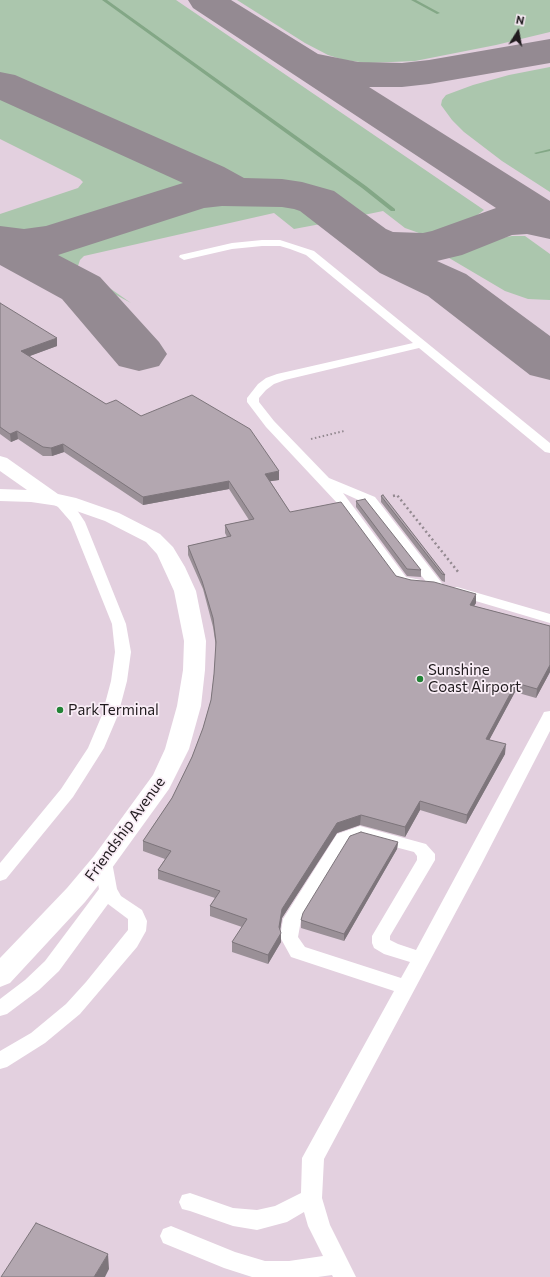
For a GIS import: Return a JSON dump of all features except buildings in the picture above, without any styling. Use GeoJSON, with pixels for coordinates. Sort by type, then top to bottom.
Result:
{"type":"FeatureCollection","features":[{"type":"Feature","properties":{"kind":"street"},"geometry":{"type":"LineString","coordinates":[[0,462],[52,498]]}},
{"type":"Feature","properties":{"kind":"street","name":"Friendship Avenue"},"geometry":{"type":"LineString","coordinates":[[0,495],[52,498],[86,507],[146,533],[160,544],[175,567],[185,591],[195,641],[194,670],[189,706],[177,749],[157,789],[103,862],[76,895],[0,976]]}},
{"type":"Feature","properties":{"kind":"lane"},"geometry":{"type":"LineString","coordinates":[[184,257],[232,246],[262,243],[280,243],[310,253],[550,449]]}},
{"type":"Feature","properties":{"kind":"lane"},"geometry":{"type":"LineString","coordinates":[[421,344],[281,377],[270,381],[262,387],[253,398],[253,402],[270,424],[343,501],[401,580],[411,583],[436,585],[550,619]]}},
{"type":"Feature","properties":{"kind":"lane"},"geometry":{"type":"LineString","coordinates":[[323,480],[370,500],[436,585]]}},
{"type":"Feature","properties":{"kind":"lane"},"geometry":{"type":"LineString","coordinates":[[0,875],[67,793],[96,748],[110,715],[120,674],[123,652],[122,637],[111,603],[78,522],[72,512],[63,504],[52,498]]}},
{"type":"Feature","properties":{"kind":"lane"},"geometry":{"type":"LineString","coordinates":[[171,1236],[232,1261],[265,1271],[342,1271],[319,1226],[311,1198],[313,1158],[472,865],[550,716]]}},
{"type":"Feature","properties":{"kind":"lane"},"geometry":{"type":"LineString","coordinates":[[405,987],[298,952],[289,937],[292,919],[343,838],[360,832],[420,848],[426,854],[423,865],[381,936],[382,943],[391,949],[421,958]]}},
{"type":"Feature","properties":{"kind":"lane"},"geometry":{"type":"LineString","coordinates":[[0,1061],[38,1038],[73,1009],[130,942],[137,931],[138,922],[136,915],[115,901],[108,890],[103,862]]}},
{"type":"Feature","properties":{"kind":"lane"},"geometry":{"type":"LineString","coordinates":[[0,1008],[32,985],[52,966],[108,890]]}},
{"type":"Feature","properties":{"kind":"lane"},"geometry":{"type":"LineString","coordinates":[[190,1202],[233,1217],[257,1220],[279,1215],[311,1198]]}},
{"type":"Feature","properties":{"kind":"shaded area","name":"Sunshine Coast Airport"},"geometry":{"type":"Polygon","coordinates":[[[0,0],[550,0],[550,1277],[0,1277],[0,0]]]}},
{"type":"Feature","properties":{"kind":"green space"},"geometry":{"type":"Polygon","coordinates":[[[0,0],[176,0],[484,210],[472,219],[446,231],[436,234],[419,233],[405,228],[383,211],[354,217],[335,202],[314,191],[283,187],[242,187],[0,78],[0,0]]]}},
{"type":"Feature","properties":{"kind":"green space"},"geometry":{"type":"Polygon","coordinates":[[[237,0],[550,0],[550,32],[496,45],[415,61],[368,63],[344,60],[328,55],[305,43],[237,0]]]}},
{"type":"Feature","properties":{"kind":"green space"},"geometry":{"type":"Polygon","coordinates":[[[550,67],[550,192],[502,161],[464,132],[452,120],[441,105],[442,100],[446,95],[473,85],[509,75],[550,67]]]}},
{"type":"Feature","properties":{"kind":"green space"},"geometry":{"type":"Polygon","coordinates":[[[0,90],[187,175],[192,180],[192,186],[49,235],[27,238],[6,235],[0,232],[0,214],[78,188],[83,182],[80,179],[0,139],[0,90]]]}},
{"type":"Feature","properties":{"kind":"green space"},"geometry":{"type":"Polygon","coordinates":[[[213,198],[263,199],[292,202],[302,206],[326,223],[294,229],[274,213],[84,256],[80,260],[78,266],[131,303],[57,263],[54,259],[58,250],[67,244],[193,202],[213,198]]]}},
{"type":"Feature","properties":{"kind":"green space"},"geometry":{"type":"Polygon","coordinates":[[[512,236],[525,236],[550,254],[550,300],[528,299],[505,291],[444,255],[486,241],[512,236]]]}},
{"type":"Feature","properties":{"kind":"waterway"},"geometry":{"type":"LineString","coordinates":[[104,0],[364,187],[393,210]]}},
{"type":"Feature","properties":{"kind":"waterway"},"geometry":{"type":"LineString","coordinates":[[413,0],[438,13]]}},
{"type":"Feature","properties":{"kind":"waterway"},"geometry":{"type":"LineString","coordinates":[[536,153],[550,150]]}},
{"type":"Feature","properties":{"kind":"taxiway"},"geometry":{"type":"LineString","coordinates":[[206,0],[550,222]]}},
{"type":"Feature","properties":{"kind":"taxiway"},"geometry":{"type":"LineString","coordinates":[[315,66],[358,74],[402,75],[429,72],[550,51]]}},
{"type":"Feature","properties":{"kind":"taxiway"},"geometry":{"type":"LineString","coordinates":[[0,84],[207,177]]}},
{"type":"Feature","properties":{"kind":"taxiway"},"geometry":{"type":"LineString","coordinates":[[198,194],[208,189],[211,185],[211,181],[207,177]]}},
{"type":"Feature","properties":{"kind":"taxiway"},"geometry":{"type":"LineString","coordinates":[[207,177],[229,189],[238,192]]}},
{"type":"Feature","properties":{"kind":"taxiway"},"geometry":{"type":"LineString","coordinates":[[198,194],[222,192],[282,193],[302,196],[317,201],[368,240]]}},
{"type":"Feature","properties":{"kind":"taxiway"},"geometry":{"type":"LineString","coordinates":[[0,241],[24,244],[52,241],[198,194]]}},
{"type":"Feature","properties":{"kind":"taxiway"},"geometry":{"type":"LineString","coordinates":[[368,240],[378,244],[392,247],[423,248],[444,244],[504,221],[527,219],[550,224]]}},
{"type":"Feature","properties":{"kind":"taxiway"},"geometry":{"type":"LineString","coordinates":[[368,240],[398,262],[447,285],[550,363]]}},
{"type":"Feature","properties":{"kind":"taxiway"},"geometry":{"type":"LineString","coordinates":[[0,244],[81,288],[139,354]]}},
{"type":"Feature","properties":{"kind":"place","name":"Sunshine Coast Airport"},"geometry":{"type":"Point","coordinates":[420,679]}},
{"type":"Feature","properties":{"kind":"place","name":"ParkTerminal"},"geometry":{"type":"Point","coordinates":[60,710]}}]}
